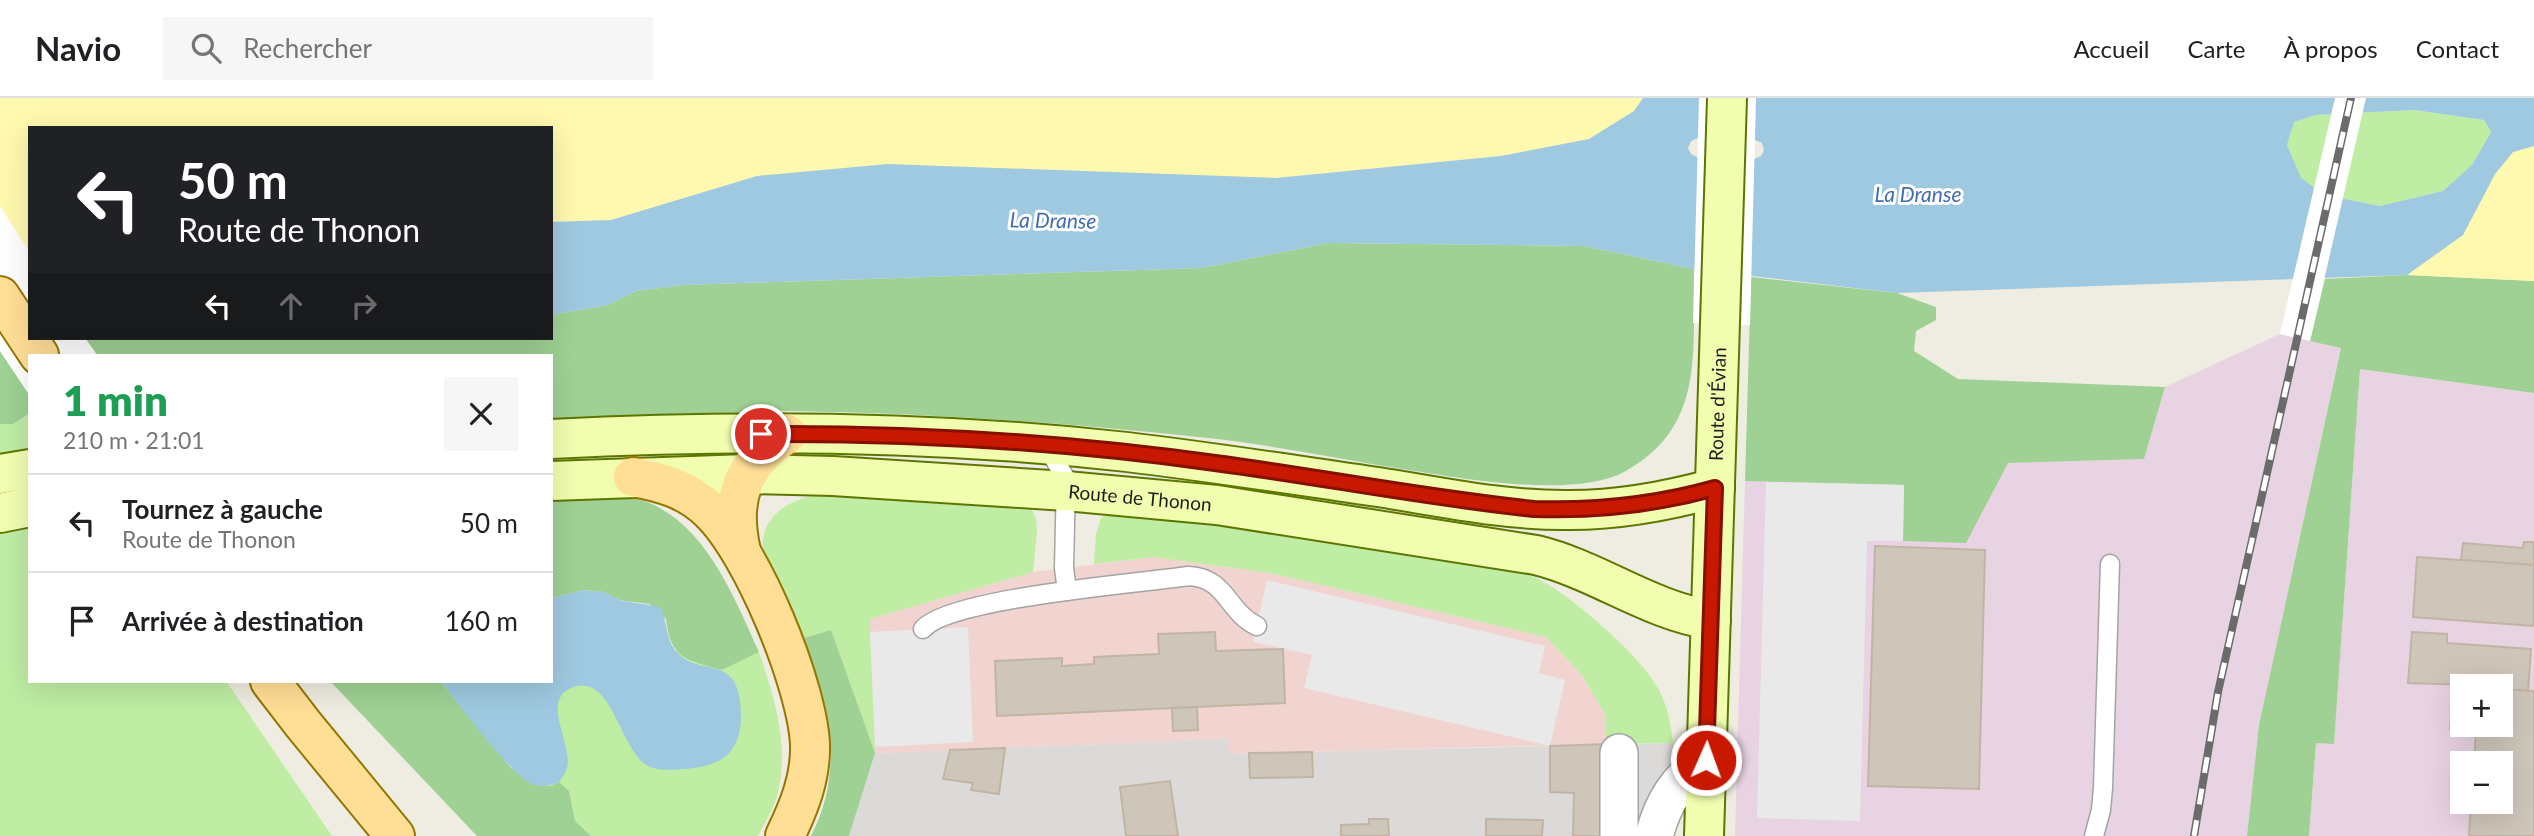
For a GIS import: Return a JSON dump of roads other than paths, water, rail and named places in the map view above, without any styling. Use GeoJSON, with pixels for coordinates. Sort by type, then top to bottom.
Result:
{"type":"FeatureCollection","features":[{"type":"Feature","properties":{"kind":"main road","name":"Route d'Évian"},"geometry":{"type":"LineString","coordinates":[[1704,836],[1727,98]]}},
{"type":"Feature","properties":{"kind":"main road"},"geometry":{"type":"LineString","coordinates":[[0,296],[28,338]]}},
{"type":"Feature","properties":{"kind":"main road"},"geometry":{"type":"LineString","coordinates":[[553,439],[627,435],[788,434],[1032,444],[1214,463],[1534,509],[1570,510],[1631,506],[1680,498],[1715,488]]}},
{"type":"Feature","properties":{"kind":"main road"},"geometry":{"type":"LineString","coordinates":[[742,553],[736,507],[747,474],[768,447],[788,434]]}},
{"type":"Feature","properties":{"kind":"main road"},"geometry":{"type":"LineString","coordinates":[[0,474],[28,469]]}},
{"type":"Feature","properties":{"kind":"main road","name":"Route de Thonon"},"geometry":{"type":"LineString","coordinates":[[553,481],[747,474],[870,478],[1066,491],[1217,505],[1562,561],[1663,608],[1686,616],[1711,620]]}},
{"type":"Feature","properties":{"kind":"main road"},"geometry":{"type":"LineString","coordinates":[[633,477],[660,482],[686,493],[709,509],[727,529],[742,553],[780,635],[806,713],[810,745],[808,779],[785,836]]}},
{"type":"Feature","properties":{"kind":"main road"},"geometry":{"type":"LineString","coordinates":[[0,513],[28,507]]}},
{"type":"Feature","properties":{"kind":"main road"},"geometry":{"type":"LineString","coordinates":[[272,683],[396,836]]}},
{"type":"Feature","properties":{"kind":"street"},"geometry":{"type":"LineString","coordinates":[[1619,753],[1619,836]]}},
{"type":"Feature","properties":{"kind":"street"},"geometry":{"type":"LineString","coordinates":[[1654,836],[1665,803],[1676,786],[1690,771],[1706,760]]}},
{"type":"Feature","properties":{"kind":"lane"},"geometry":{"type":"LineString","coordinates":[[1032,444],[1044,450],[1061,467],[1066,479],[1064,568],[1067,591]]}},
{"type":"Feature","properties":{"kind":"lane"},"geometry":{"type":"LineString","coordinates":[[2094,836],[2103,788],[2110,564]]}},
{"type":"Feature","properties":{"kind":"lane"},"geometry":{"type":"LineString","coordinates":[[923,629],[935,620],[998,601],[1189,576],[1202,576],[1213,581],[1243,617],[1256,626]]}},
{"type":"Feature","properties":{"kind":"water","name":"La Dranse"},"geometry":{"type":"Polygon","coordinates":[[[1643,98],[2534,98],[2534,146],[2513,152],[2495,174],[2463,235],[2407,275],[1897,293],[1694,269],[1584,246],[1328,243],[1202,268],[684,285],[636,291],[608,305],[553,315],[553,222],[611,220],[757,176],[888,164],[1276,178],[1501,156],[1589,139],[1634,111],[1643,98]],[[2414,110],[2316,115],[2294,122],[2287,145],[2301,178],[2324,195],[2380,206],[2443,191],[2472,165],[2491,132],[2484,120],[2414,110]],[[1698,138],[1691,141],[1688,148],[1691,154],[1697,157],[1754,159],[1761,156],[1764,150],[1762,143],[1755,140],[1698,138]]]}},
{"type":"Feature","properties":{"kind":"water"},"geometry":{"type":"Polygon","coordinates":[[[585,590],[604,592],[619,600],[660,607],[670,641],[676,651],[696,664],[726,673],[734,681],[739,694],[741,714],[738,738],[729,753],[721,760],[690,769],[666,770],[648,766],[629,744],[605,700],[595,690],[584,686],[569,689],[561,695],[558,704],[568,759],[566,770],[559,782],[542,786],[523,778],[485,737],[442,683],[553,683],[553,598],[585,590]]]}},
{"type":"Feature","properties":{"kind":"railway"},"geometry":{"type":"LineString","coordinates":[[2194,836],[2218,692],[2351,98]]}}]}
